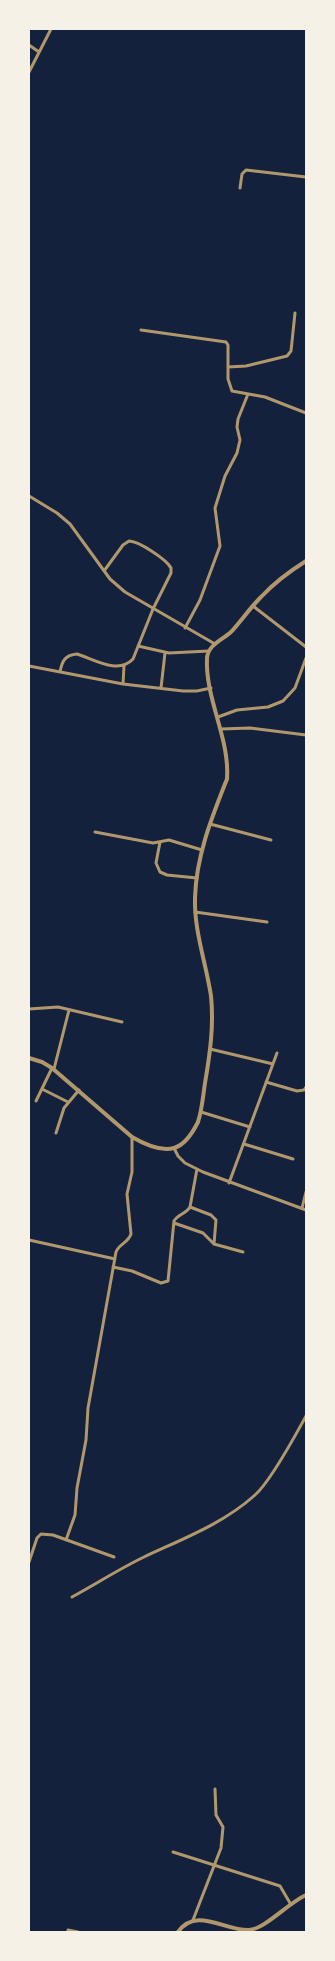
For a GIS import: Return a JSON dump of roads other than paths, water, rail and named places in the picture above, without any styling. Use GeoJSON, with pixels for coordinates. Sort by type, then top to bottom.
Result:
{"type":"FeatureCollection","features":[{"type":"Feature","properties":{"kind":"street"},"geometry":{"type":"LineString","coordinates":[[29,72],[51,29]]}},
{"type":"Feature","properties":{"kind":"street"},"geometry":{"type":"LineString","coordinates":[[29,45],[39,52]]}},
{"type":"Feature","properties":{"kind":"street"},"geometry":{"type":"LineString","coordinates":[[240,188],[242,174],[246,170],[306,178]]}},
{"type":"Feature","properties":{"kind":"street"},"geometry":{"type":"LineString","coordinates":[[228,367],[246,366],[287,356],[291,351],[295,313]]}},
{"type":"Feature","properties":{"kind":"street"},"geometry":{"type":"LineString","coordinates":[[141,330],[226,342],[228,345],[228,379],[229,387],[232,390],[265,397],[306,413]]}},
{"type":"Feature","properties":{"kind":"street"},"geometry":{"type":"LineString","coordinates":[[186,628],[200,600],[220,546],[215,508],[223,482],[237,453],[240,440],[237,427],[238,419],[248,394]]}},
{"type":"Feature","properties":{"kind":"street"},"geometry":{"type":"LineString","coordinates":[[29,496],[57,513],[70,524],[104,572],[125,592],[215,644]]}},
{"type":"Feature","properties":{"kind":"street"},"geometry":{"type":"LineString","coordinates":[[60,672],[64,659],[67,656],[77,654],[109,665],[124,666],[133,659],[153,609],[171,574],[171,566],[138,543],[129,541],[123,545],[104,572]]}},
{"type":"Feature","properties":{"kind":"street"},"geometry":{"type":"LineString","coordinates":[[29,1058],[53,1069],[132,1137],[154,1148],[174,1148],[186,1141],[197,1123],[201,1112],[210,1049],[212,1015],[211,996],[195,912],[197,878],[202,850],[227,779],[228,762],[211,688],[207,660],[209,651],[215,644],[232,631],[274,584],[306,561]]}},
{"type":"Feature","properties":{"kind":"street"},"geometry":{"type":"LineString","coordinates":[[253,606],[306,647]]}},
{"type":"Feature","properties":{"kind":"street"},"geometry":{"type":"LineString","coordinates":[[138,646],[165,653],[209,651]]}},
{"type":"Feature","properties":{"kind":"street"},"geometry":{"type":"LineString","coordinates":[[161,688],[165,653]]}},
{"type":"Feature","properties":{"kind":"street"},"geometry":{"type":"LineString","coordinates":[[218,717],[237,710],[268,707],[283,701],[295,688],[306,658]]}},
{"type":"Feature","properties":{"kind":"street"},"geometry":{"type":"LineString","coordinates":[[29,666],[122,684],[197,691],[211,688]]}},
{"type":"Feature","properties":{"kind":"street"},"geometry":{"type":"LineString","coordinates":[[122,684],[124,666]]}},
{"type":"Feature","properties":{"kind":"street"},"geometry":{"type":"LineString","coordinates":[[221,729],[250,728],[306,735]]}},
{"type":"Feature","properties":{"kind":"street"},"geometry":{"type":"LineString","coordinates":[[210,824],[271,840]]}},
{"type":"Feature","properties":{"kind":"street"},"geometry":{"type":"LineString","coordinates":[[95,832],[153,843],[169,840],[202,850]]}},
{"type":"Feature","properties":{"kind":"street"},"geometry":{"type":"LineString","coordinates":[[160,842],[156,863],[160,872],[167,875],[197,878]]}},
{"type":"Feature","properties":{"kind":"street"},"geometry":{"type":"LineString","coordinates":[[195,912],[267,922]]}},
{"type":"Feature","properties":{"kind":"street"},"geometry":{"type":"LineString","coordinates":[[29,1009],[49,1006],[122,1022]]}},
{"type":"Feature","properties":{"kind":"street"},"geometry":{"type":"LineString","coordinates":[[36,1101],[53,1069],[69,1010]]}},
{"type":"Feature","properties":{"kind":"street"},"geometry":{"type":"LineString","coordinates":[[210,1049],[273,1064]]}},
{"type":"Feature","properties":{"kind":"street"},"geometry":{"type":"LineString","coordinates":[[229,1183],[278,1053]]}},
{"type":"Feature","properties":{"kind":"street"},"geometry":{"type":"LineString","coordinates":[[266,1082],[301,1091],[306,1087]]}},
{"type":"Feature","properties":{"kind":"street"},"geometry":{"type":"LineString","coordinates":[[42,1089],[68,1102]]}},
{"type":"Feature","properties":{"kind":"street"},"geometry":{"type":"LineString","coordinates":[[56,1133],[62,1113],[68,1102],[79,1090]]}},
{"type":"Feature","properties":{"kind":"street"},"geometry":{"type":"LineString","coordinates":[[201,1112],[250,1127]]}},
{"type":"Feature","properties":{"kind":"street"},"geometry":{"type":"LineString","coordinates":[[66,1540],[74,1523],[77,1488],[86,1440],[88,1408],[113,1267],[119,1246],[130,1239],[131,1234],[127,1194],[132,1172],[132,1137]]}},
{"type":"Feature","properties":{"kind":"street"},"geometry":{"type":"LineString","coordinates":[[244,1144],[293,1159]]}},
{"type":"Feature","properties":{"kind":"street"},"geometry":{"type":"LineString","coordinates":[[174,1148],[178,1156],[185,1163],[196,1169],[229,1183],[306,1210]]}},
{"type":"Feature","properties":{"kind":"street"},"geometry":{"type":"LineString","coordinates":[[113,1267],[132,1271],[161,1283],[166,1282],[170,1274],[174,1223],[176,1217],[188,1210],[190,1207],[196,1169]]}},
{"type":"Feature","properties":{"kind":"street"},"geometry":{"type":"LineString","coordinates":[[302,1208],[306,1192]]}},
{"type":"Feature","properties":{"kind":"street"},"geometry":{"type":"LineString","coordinates":[[190,1207],[214,1218],[216,1225],[214,1244]]}},
{"type":"Feature","properties":{"kind":"street"},"geometry":{"type":"LineString","coordinates":[[174,1223],[203,1233],[214,1244],[243,1252]]}},
{"type":"Feature","properties":{"kind":"street"},"geometry":{"type":"LineString","coordinates":[[29,1240],[115,1259]]}},
{"type":"Feature","properties":{"kind":"street"},"geometry":{"type":"LineString","coordinates":[[72,1597],[144,1557],[183,1540],[233,1512],[256,1494],[265,1484],[306,1416]]}},
{"type":"Feature","properties":{"kind":"street"},"geometry":{"type":"LineString","coordinates":[[29,1562],[41,1534],[50,1534],[114,1557]]}},
{"type":"Feature","properties":{"kind":"street"},"geometry":{"type":"LineString","coordinates":[[193,1920],[216,1865],[221,1848],[223,1827],[217,1818],[215,1789]]}},
{"type":"Feature","properties":{"kind":"street"},"geometry":{"type":"LineString","coordinates":[[174,1852],[280,1886],[290,1903]]}},
{"type":"Feature","properties":{"kind":"street"},"geometry":{"type":"LineString","coordinates":[[178,1932],[185,1923],[193,1920],[202,1920],[250,1930],[267,1922],[290,1903],[306,1895]]}},
{"type":"Feature","properties":{"kind":"street"},"geometry":{"type":"LineString","coordinates":[[68,1930],[78,1932]]}}]}
